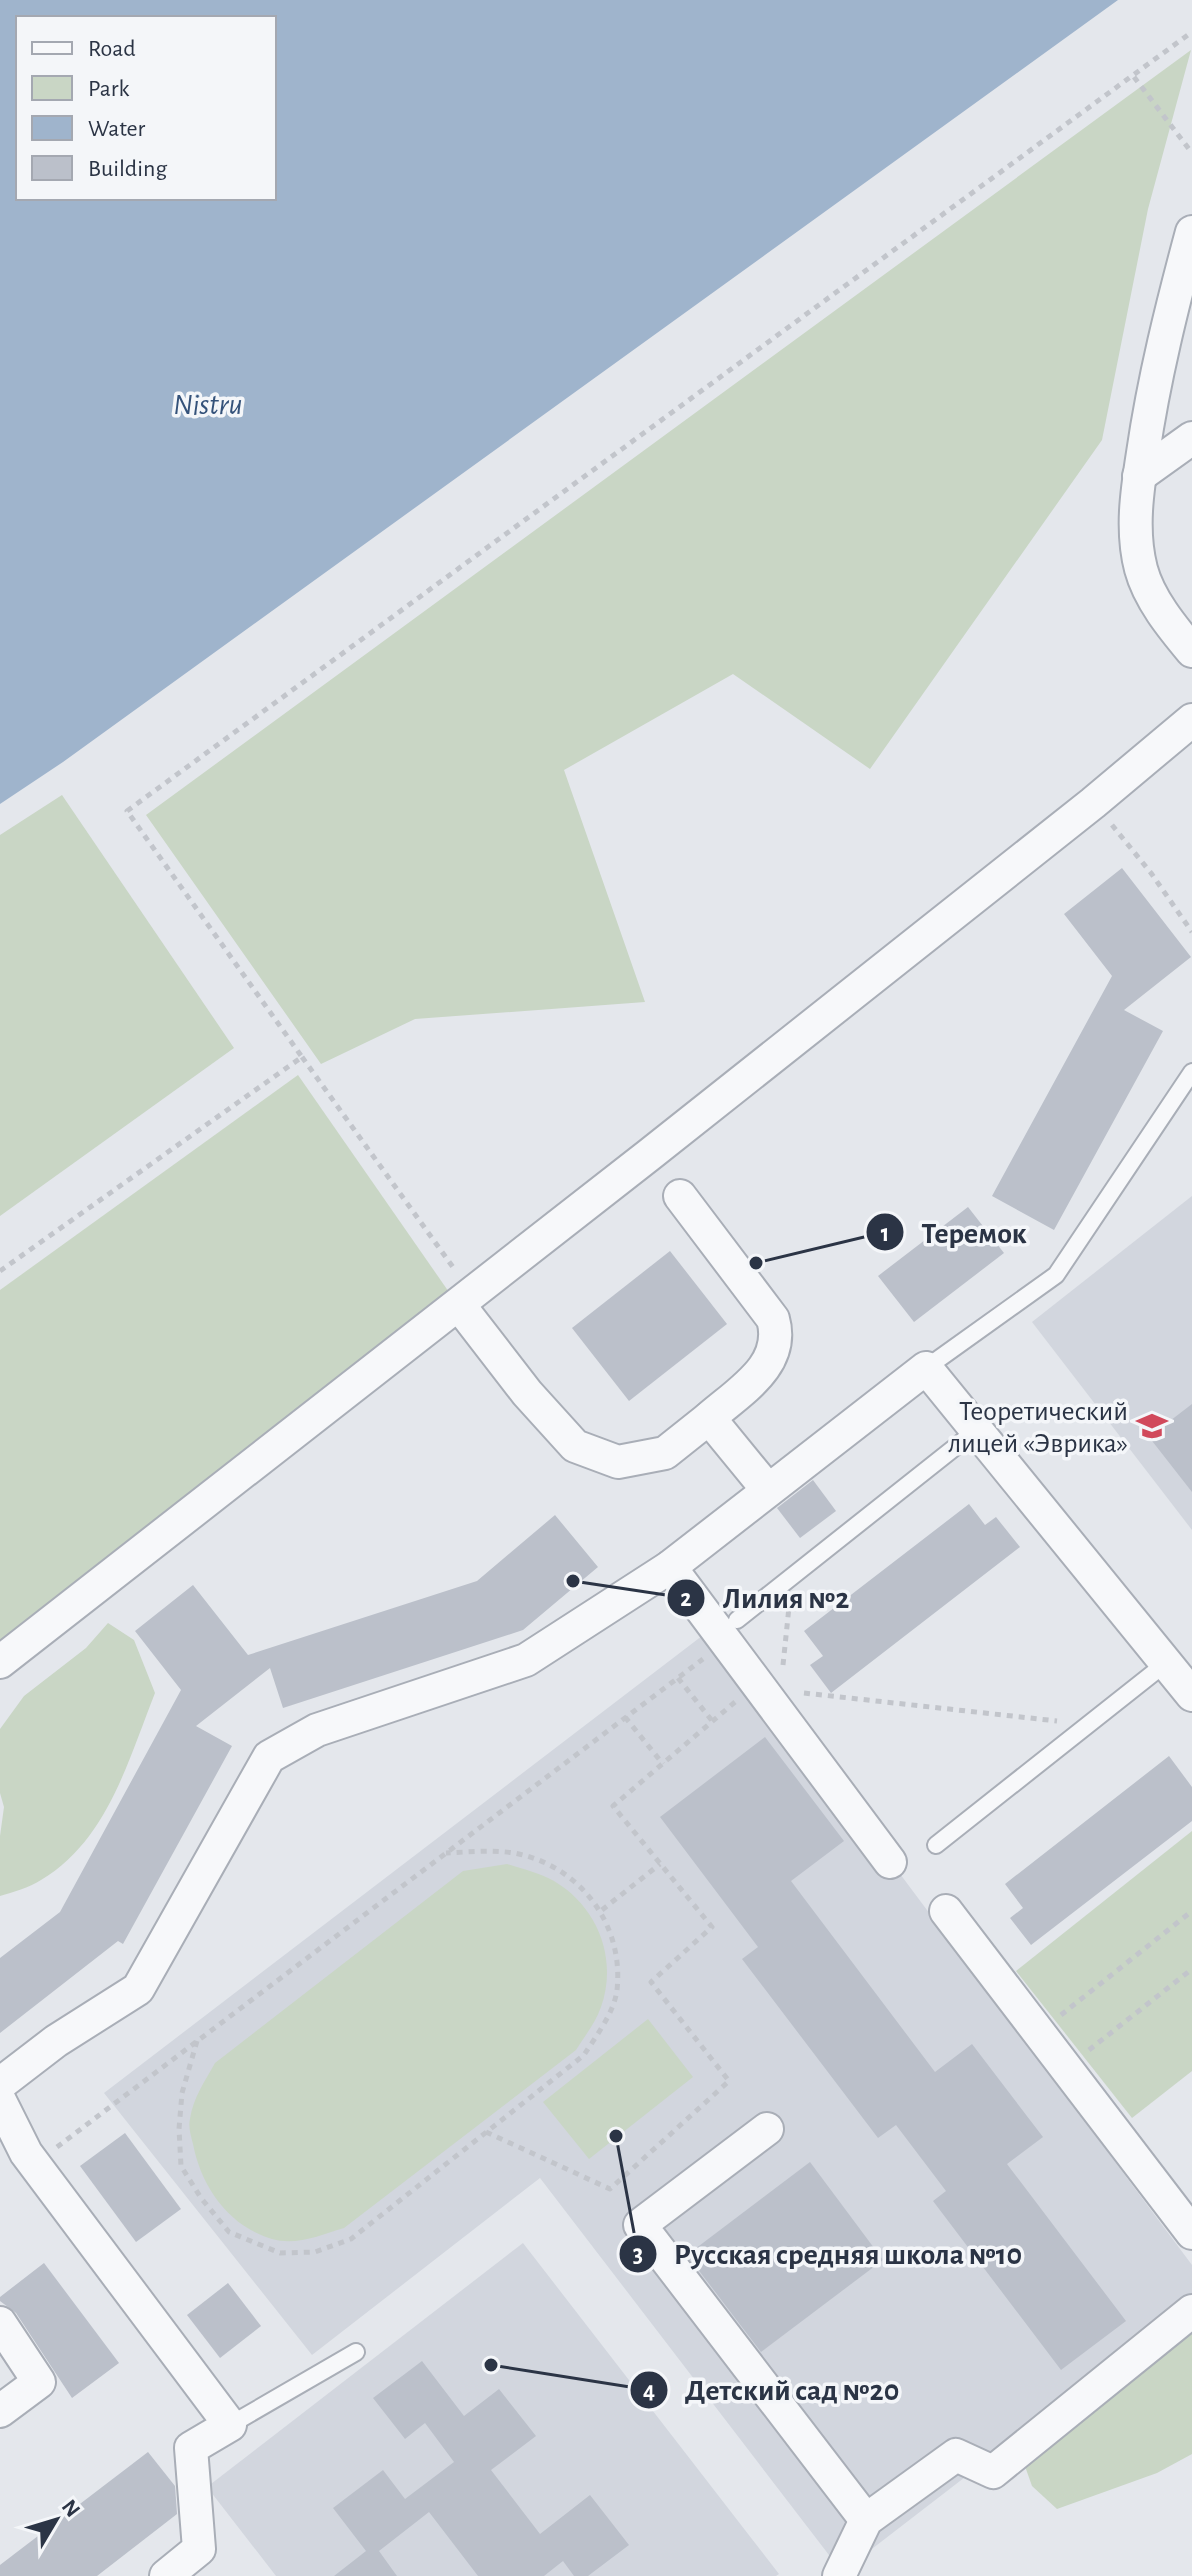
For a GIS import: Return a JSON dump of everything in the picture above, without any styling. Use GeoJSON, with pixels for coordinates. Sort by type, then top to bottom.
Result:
{"type":"FeatureCollection","features":[{"type":"Feature","properties":{"kind":"street"},"geometry":{"type":"LineString","coordinates":[[1192,232],[1151,395],[1139,476],[1135,541],[1142,572],[1154,598],[1192,651]]}},
{"type":"Feature","properties":{"kind":"street"},"geometry":{"type":"LineString","coordinates":[[1139,476],[1192,438]]}},
{"type":"Feature","properties":{"kind":"street"},"geometry":{"type":"LineString","coordinates":[[0,1662],[1093,803],[1192,720]]}},
{"type":"Feature","properties":{"kind":"street"},"geometry":{"type":"LineString","coordinates":[[465,1299],[527,1393],[575,1446],[618,1462],[665,1453],[758,1377],[772,1354],[778,1336],[773,1319],[680,1196]]}},
{"type":"Feature","properties":{"kind":"street"},"geometry":{"type":"LineString","coordinates":[[0,2084],[56,2041],[138,1989],[269,1757],[317,1730],[526,1660],[670,1567],[926,1368],[1192,1695]]}},
{"type":"Feature","properties":{"kind":"street"},"geometry":{"type":"LineString","coordinates":[[709,1418],[768,1490]]}},
{"type":"Feature","properties":{"kind":"street"},"geometry":{"type":"LineString","coordinates":[[670,1567],[732,1630],[769,1680],[890,1862]]}},
{"type":"Feature","properties":{"kind":"street"},"geometry":{"type":"LineString","coordinates":[[946,1911],[1192,2233]]}},
{"type":"Feature","properties":{"kind":"street"},"geometry":{"type":"LineString","coordinates":[[0,2101],[26,2153],[230,2425],[191,2448],[199,2549],[166,2576]]}},
{"type":"Feature","properties":{"kind":"street"},"geometry":{"type":"LineString","coordinates":[[767,2129],[640,2225],[866,2520]]}},
{"type":"Feature","properties":{"kind":"street"},"geometry":{"type":"LineString","coordinates":[[839,2576],[866,2520],[956,2455],[993,2472],[1192,2311]]}},
{"type":"Feature","properties":{"kind":"street"},"geometry":{"type":"LineString","coordinates":[[0,2323],[39,2382],[0,2411]]}},
{"type":"Feature","properties":{"kind":"lane"},"geometry":{"type":"LineString","coordinates":[[926,1368],[1056,1275],[1192,1072]]}},
{"type":"Feature","properties":{"kind":"lane"},"geometry":{"type":"LineString","coordinates":[[732,1630],[978,1429]]}},
{"type":"Feature","properties":{"kind":"lane"},"geometry":{"type":"LineString","coordinates":[[936,1845],[1166,1663]]}},
{"type":"Feature","properties":{"kind":"lane"},"geometry":{"type":"LineString","coordinates":[[230,2425],[356,2352]]}},
{"type":"Feature","properties":{"kind":"path"},"geometry":{"type":"LineString","coordinates":[[465,1299],[302,1057],[127,811],[1192,32]]}},
{"type":"Feature","properties":{"kind":"path"},"geometry":{"type":"LineString","coordinates":[[1134,77],[1192,153]]}},
{"type":"Feature","properties":{"kind":"path"},"geometry":{"type":"LineString","coordinates":[[1093,803],[1151,873],[1192,932]]}},
{"type":"Feature","properties":{"kind":"path"},"geometry":{"type":"LineString","coordinates":[[0,1271],[302,1057]]}},
{"type":"Feature","properties":{"kind":"path"},"geometry":{"type":"LineString","coordinates":[[486,2132],[610,2189],[729,2081],[651,1982],[712,1927],[613,1806],[713,1722],[769,1680],[792,1578]]}},
{"type":"Feature","properties":{"kind":"path"},"geometry":{"type":"LineString","coordinates":[[56,2148],[678,1678],[732,1630]]}},
{"type":"Feature","properties":{"kind":"path"},"geometry":{"type":"LineString","coordinates":[[678,1678],[713,1722]]}},
{"type":"Feature","properties":{"kind":"path"},"geometry":{"type":"LineString","coordinates":[[796,1692],[1089,1724]]}},
{"type":"Feature","properties":{"kind":"path"},"geometry":{"type":"LineString","coordinates":[[625,1717],[663,1764]]}},
{"type":"Feature","properties":{"kind":"path"},"geometry":{"type":"LineString","coordinates":[[197,2041],[182,2093],[179,2129],[181,2166],[201,2198],[229,2232],[280,2253],[315,2252],[351,2239],[584,2055],[604,2024],[617,1992],[616,1955],[602,1910],[573,1879],[544,1862],[518,1854],[446,1853]]}},
{"type":"Feature","properties":{"kind":"path"},"geometry":{"type":"LineString","coordinates":[[602,1910],[660,1864]]}},
{"type":"Feature","properties":{"kind":"path"},"geometry":{"type":"LineString","coordinates":[[1055,2020],[1192,1911]]}},
{"type":"Feature","properties":{"kind":"path"},"geometry":{"type":"LineString","coordinates":[[1083,2055],[1192,1969]]}},
{"type":"Feature","properties":{"kind":"shaded area","name":"Теоретический лицей «Эврика»"},"geometry":{"type":"Polygon","coordinates":[[[1192,1196],[1192,1530],[1032,1322],[1192,1196]]]}},
{"type":"Feature","properties":{"kind":"shaded area"},"geometry":{"type":"Polygon","coordinates":[[[715,1626],[1192,2265],[1192,2302],[842,2572],[540,2178],[312,2355],[104,2093],[715,1626]]]}},
{"type":"Feature","properties":{"kind":"shaded area"},"geometry":{"type":"Polygon","coordinates":[[[523,2243],[779,2574],[276,2576],[207,2487],[523,2243]]]}},
{"type":"Feature","properties":{"kind":"green space"},"geometry":{"type":"Polygon","coordinates":[[[1191,50],[1148,209],[1102,440],[870,769],[733,674],[564,770],[645,1002],[415,1019],[321,1064],[146,815],[1191,50]]]}},
{"type":"Feature","properties":{"kind":"green space"},"geometry":{"type":"Polygon","coordinates":[[[62,795],[234,1048],[0,1216],[0,835],[62,795]]]}},
{"type":"Feature","properties":{"kind":"green space"},"geometry":{"type":"Polygon","coordinates":[[[298,1075],[451,1295],[0,1647],[0,1290],[298,1075]]]}},
{"type":"Feature","properties":{"kind":"green space"},"geometry":{"type":"Polygon","coordinates":[[[108,1623],[134,1640],[155,1693],[135,1745],[113,1797],[83,1844],[64,1864],[41,1880],[0,1896],[0,1836],[4,1807],[0,1793],[0,1729],[24,1696],[86,1648],[108,1623]]]}},
{"type":"Feature","properties":{"kind":"green space"},"geometry":{"type":"Polygon","coordinates":[[[1192,1831],[1192,2071],[1132,2118],[1016,1971],[1192,1831]]]}},
{"type":"Feature","properties":{"kind":"green space"},"geometry":{"type":"Polygon","coordinates":[[[507,1864],[549,1878],[569,1892],[593,1920],[600,1936],[605,1953],[606,1989],[596,2018],[576,2050],[344,2228],[308,2239],[281,2241],[242,2225],[210,2189],[197,2160],[190,2132],[189,2122],[194,2104],[215,2063],[463,1871],[507,1864]]]}},
{"type":"Feature","properties":{"kind":"green space"},"geometry":{"type":"Polygon","coordinates":[[[648,2019],[693,2077],[589,2159],[543,2102],[648,2019]]]}},
{"type":"Feature","properties":{"kind":"green space"},"geometry":{"type":"Polygon","coordinates":[[[1192,2317],[1192,2454],[1157,2473],[1057,2509],[1032,2486],[1021,2455],[1192,2317]]]}},
{"type":"Feature","properties":{"kind":"water","name":"Nistru"},"geometry":{"type":"Polygon","coordinates":[[[0,0],[1118,0],[63,762],[0,804],[0,0]]]}},
{"type":"Feature","properties":{"kind":"building"},"geometry":{"type":"Polygon","coordinates":[[[1122,868],[1191,957],[1124,1010],[1163,1031],[1054,1230],[992,1196],[1112,976],[1064,914],[1122,868]]]}},
{"type":"Feature","properties":{"kind":"building"},"geometry":{"type":"Polygon","coordinates":[[[968,1207],[1004,1253],[914,1322],[878,1276],[968,1207]]]}},
{"type":"Feature","properties":{"kind":"building"},"geometry":{"type":"Polygon","coordinates":[[[670,1251],[727,1324],[629,1401],[572,1328],[670,1251]]]}},
{"type":"Feature","properties":{"kind":"building"},"geometry":{"type":"Polygon","coordinates":[[[1192,1404],[1192,1492],[1149,1437],[1192,1404]]]}},
{"type":"Feature","properties":{"kind":"building"},"geometry":{"type":"Polygon","coordinates":[[[813,1480],[836,1511],[800,1538],[777,1508],[813,1480]]]}},
{"type":"Feature","properties":{"kind":"building"},"geometry":{"type":"Polygon","coordinates":[[[969,1504],[985,1525],[996,1517],[1020,1547],[831,1693],[810,1665],[823,1656],[804,1631],[969,1504]]]}},
{"type":"Feature","properties":{"kind":"building"},"geometry":{"type":"Polygon","coordinates":[[[555,1515],[598,1567],[523,1630],[283,1708],[270,1668],[196,1726],[232,1746],[123,1944],[118,1941],[0,2033],[0,1958],[60,1912],[181,1690],[135,1631],[193,1585],[248,1655],[477,1581],[555,1515]]]}},
{"type":"Feature","properties":{"kind":"building"},"geometry":{"type":"Polygon","coordinates":[[[765,1737],[844,1841],[791,1881],[935,2072],[972,2044],[1043,2137],[1007,2164],[1126,2321],[1061,2370],[933,2201],[946,2191],[896,2125],[878,2138],[742,1959],[758,1947],[660,1817],[765,1737]]]}},
{"type":"Feature","properties":{"kind":"building"},"geometry":{"type":"Polygon","coordinates":[[[1169,1756],[1192,1787],[1192,1821],[1031,1945],[1010,1918],[1023,1908],[1005,1884],[1169,1756]]]}},
{"type":"Feature","properties":{"kind":"building"},"geometry":{"type":"Polygon","coordinates":[[[125,2133],[181,2209],[136,2242],[80,2166],[125,2133]]]}},
{"type":"Feature","properties":{"kind":"building"},"geometry":{"type":"Polygon","coordinates":[[[810,2162],[883,2260],[761,2352],[687,2255],[810,2162]]]}},
{"type":"Feature","properties":{"kind":"building"},"geometry":{"type":"Polygon","coordinates":[[[44,2263],[119,2363],[72,2398],[16,2313],[0,2301],[0,2297],[44,2263]]]}},
{"type":"Feature","properties":{"kind":"building"},"geometry":{"type":"Polygon","coordinates":[[[228,2283],[261,2326],[220,2358],[187,2315],[228,2283]]]}},
{"type":"Feature","properties":{"kind":"building"},"geometry":{"type":"Polygon","coordinates":[[[422,2361],[464,2416],[499,2389],[536,2436],[491,2470],[540,2534],[590,2495],[629,2545],[588,2576],[574,2576],[563,2561],[544,2576],[478,2576],[429,2512],[379,2551],[397,2576],[334,2576],[366,2551],[333,2508],[383,2470],[405,2499],[454,2462],[425,2423],[405,2439],[373,2398],[422,2361]]]}},
{"type":"Feature","properties":{"kind":"building"},"geometry":{"type":"Polygon","coordinates":[[[148,2452],[175,2486],[177,2514],[97,2576],[0,2576],[0,2565],[148,2452]]]}},
{"type":"Feature","properties":{"kind":"place","name":"Теремок"},"geometry":{"type":"Point","coordinates":[756,1263]}},
{"type":"Feature","properties":{"kind":"place","name":"Теоретический лицей «Эврика»"},"geometry":{"type":"Point","coordinates":[1152,1426]}},
{"type":"Feature","properties":{"kind":"place","name":"Лилия №2"},"geometry":{"type":"Point","coordinates":[573,1581]}},
{"type":"Feature","properties":{"kind":"place","name":"Русская средняя школа №10"},"geometry":{"type":"Point","coordinates":[616,2136]}},
{"type":"Feature","properties":{"kind":"place","name":"Детский сад №20"},"geometry":{"type":"Point","coordinates":[491,2365]}}]}
